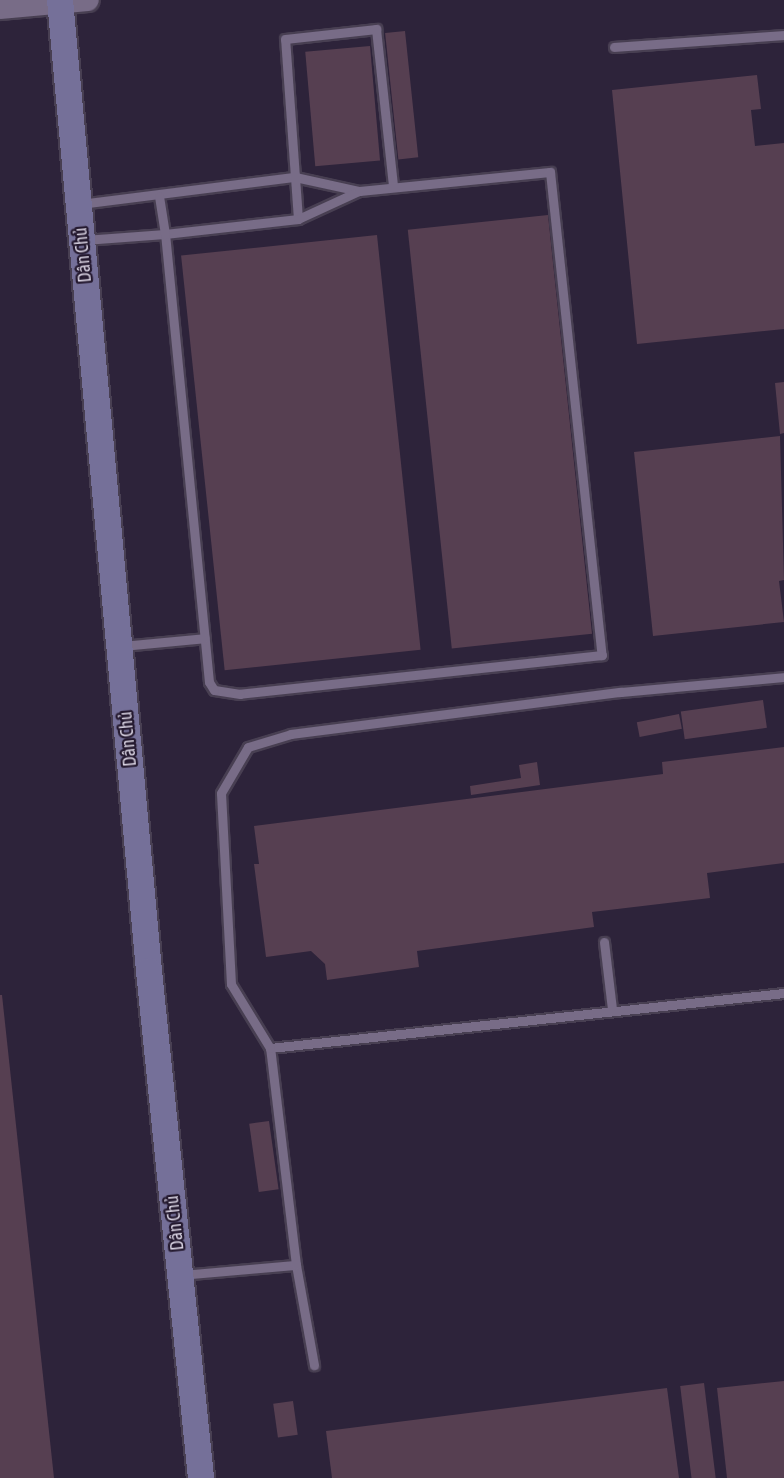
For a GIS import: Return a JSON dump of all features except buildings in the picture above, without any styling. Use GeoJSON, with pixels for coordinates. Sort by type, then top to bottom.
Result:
{"type":"FeatureCollection","features":[{"type":"Feature","properties":{"kind":"main road","name":"Dân Chủ"},"geometry":{"type":"LineString","coordinates":[[60,1],[119,646],[201,1478]]}},
{"type":"Feature","properties":{"kind":"street"},"geometry":{"type":"LineString","coordinates":[[0,8],[88,0]]}},
{"type":"Feature","properties":{"kind":"lane"},"geometry":{"type":"LineString","coordinates":[[298,219],[285,39],[376,29],[393,186]]}},
{"type":"Feature","properties":{"kind":"lane"},"geometry":{"type":"LineString","coordinates":[[614,47],[784,36]]}},
{"type":"Feature","properties":{"kind":"lane"},"geometry":{"type":"LineString","coordinates":[[81,240],[165,234],[298,219],[359,191],[549,172],[602,655],[240,694],[214,690],[205,638],[165,234],[159,196]]}},
{"type":"Feature","properties":{"kind":"lane"},"geometry":{"type":"LineString","coordinates":[[79,204],[159,196],[295,177],[359,191]]}},
{"type":"Feature","properties":{"kind":"lane"},"geometry":{"type":"LineString","coordinates":[[119,646],[205,638]]}},
{"type":"Feature","properties":{"kind":"lane"},"geometry":{"type":"LineString","coordinates":[[314,1365],[296,1265],[270,1048],[231,984],[221,793],[248,747],[291,734],[620,692],[784,677]]}},
{"type":"Feature","properties":{"kind":"lane"},"geometry":{"type":"LineString","coordinates":[[604,942],[612,1009]]}},
{"type":"Feature","properties":{"kind":"lane"},"geometry":{"type":"LineString","coordinates":[[270,1048],[612,1009],[784,993]]}},
{"type":"Feature","properties":{"kind":"lane"},"geometry":{"type":"LineString","coordinates":[[180,1275],[296,1265]]}}]}
